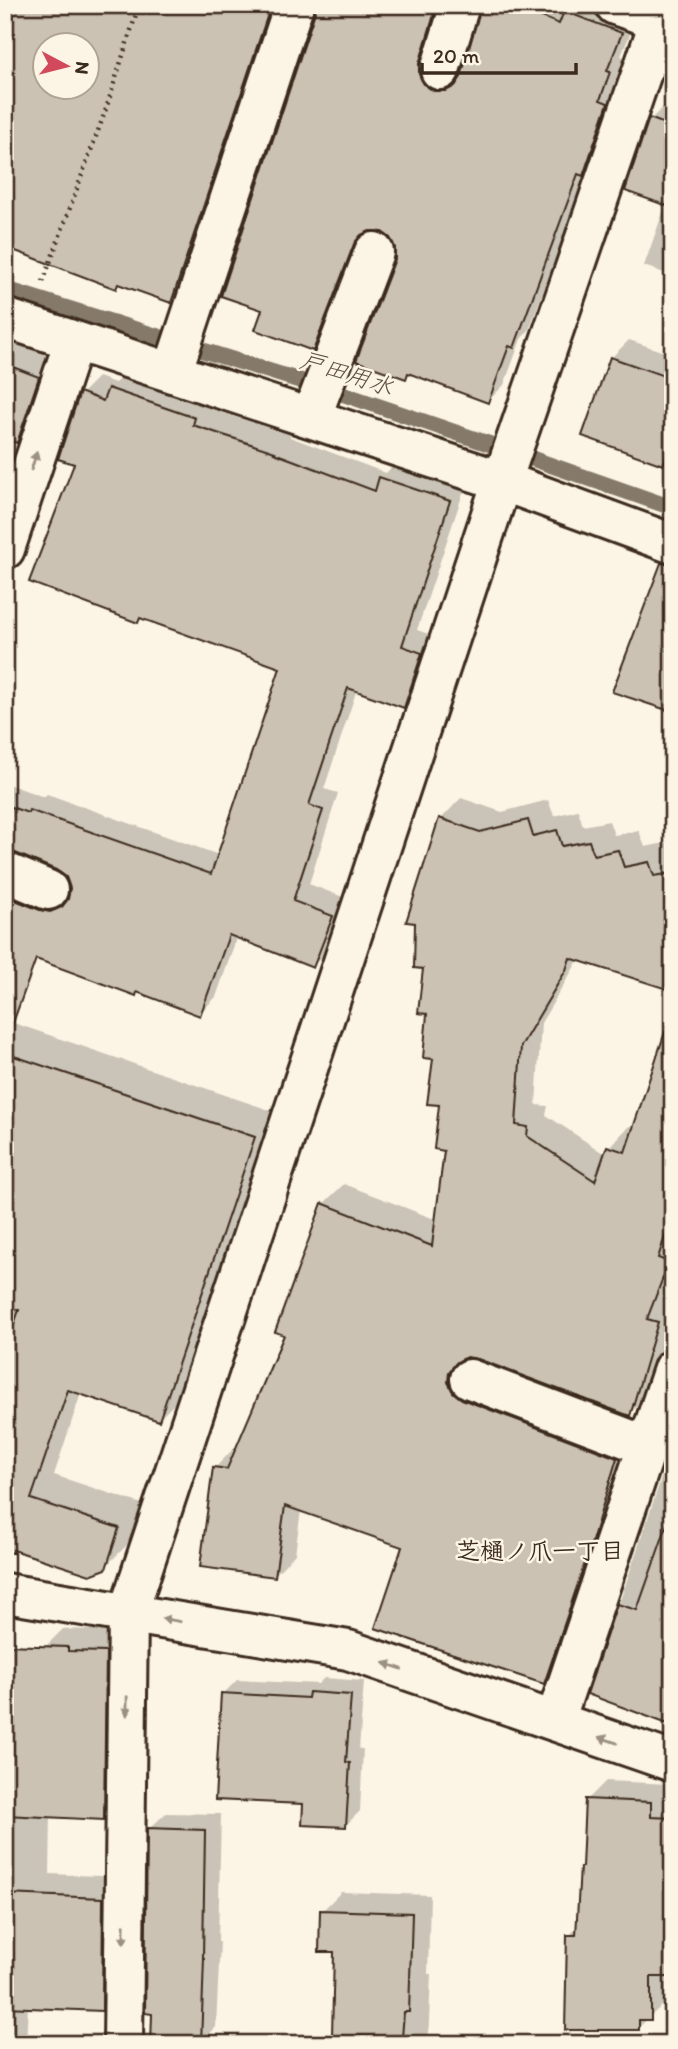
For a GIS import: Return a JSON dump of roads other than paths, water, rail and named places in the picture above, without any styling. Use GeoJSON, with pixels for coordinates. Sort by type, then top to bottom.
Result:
{"type":"FeatureCollection","features":[{"type":"Feature","properties":{"kind":"street"},"geometry":{"type":"LineString","coordinates":[[172,373],[294,5]]}},
{"type":"Feature","properties":{"kind":"street"},"geometry":{"type":"LineString","coordinates":[[440,70],[460,5]]}},
{"type":"Feature","properties":{"kind":"street"},"geometry":{"type":"LineString","coordinates":[[123,2044],[128,1613],[502,481],[666,17],[615,5]]}},
{"type":"Feature","properties":{"kind":"street"},"geometry":{"type":"LineString","coordinates":[[311,418],[374,252]]}},
{"type":"Feature","properties":{"kind":"street"},"geometry":{"type":"LineString","coordinates":[[16,322],[502,481],[673,544]]}},
{"type":"Feature","properties":{"kind":"street"},"geometry":{"type":"LineString","coordinates":[[5,549],[74,341]]}},
{"type":"Feature","properties":{"kind":"street"},"geometry":{"type":"LineString","coordinates":[[5,872],[48,890]]}},
{"type":"Feature","properties":{"kind":"street"},"geometry":{"type":"LineString","coordinates":[[555,1721],[673,1369]]}},
{"type":"Feature","properties":{"kind":"street"},"geometry":{"type":"LineString","coordinates":[[470,1379],[647,1446]]}},
{"type":"Feature","properties":{"kind":"street"},"geometry":{"type":"LineString","coordinates":[[5,1592],[348,1650],[673,1762]]}},
{"type":"Feature","properties":{"kind":"waterway","name":"戸田用水"},"geometry":{"type":"LineString","coordinates":[[5,289],[343,394],[673,508]]}},
{"type":"Feature","properties":{"kind":"district","name":"芝樋ノ爪一丁目"},"geometry":{"type":"Point","coordinates":[540,1550]}}]}
